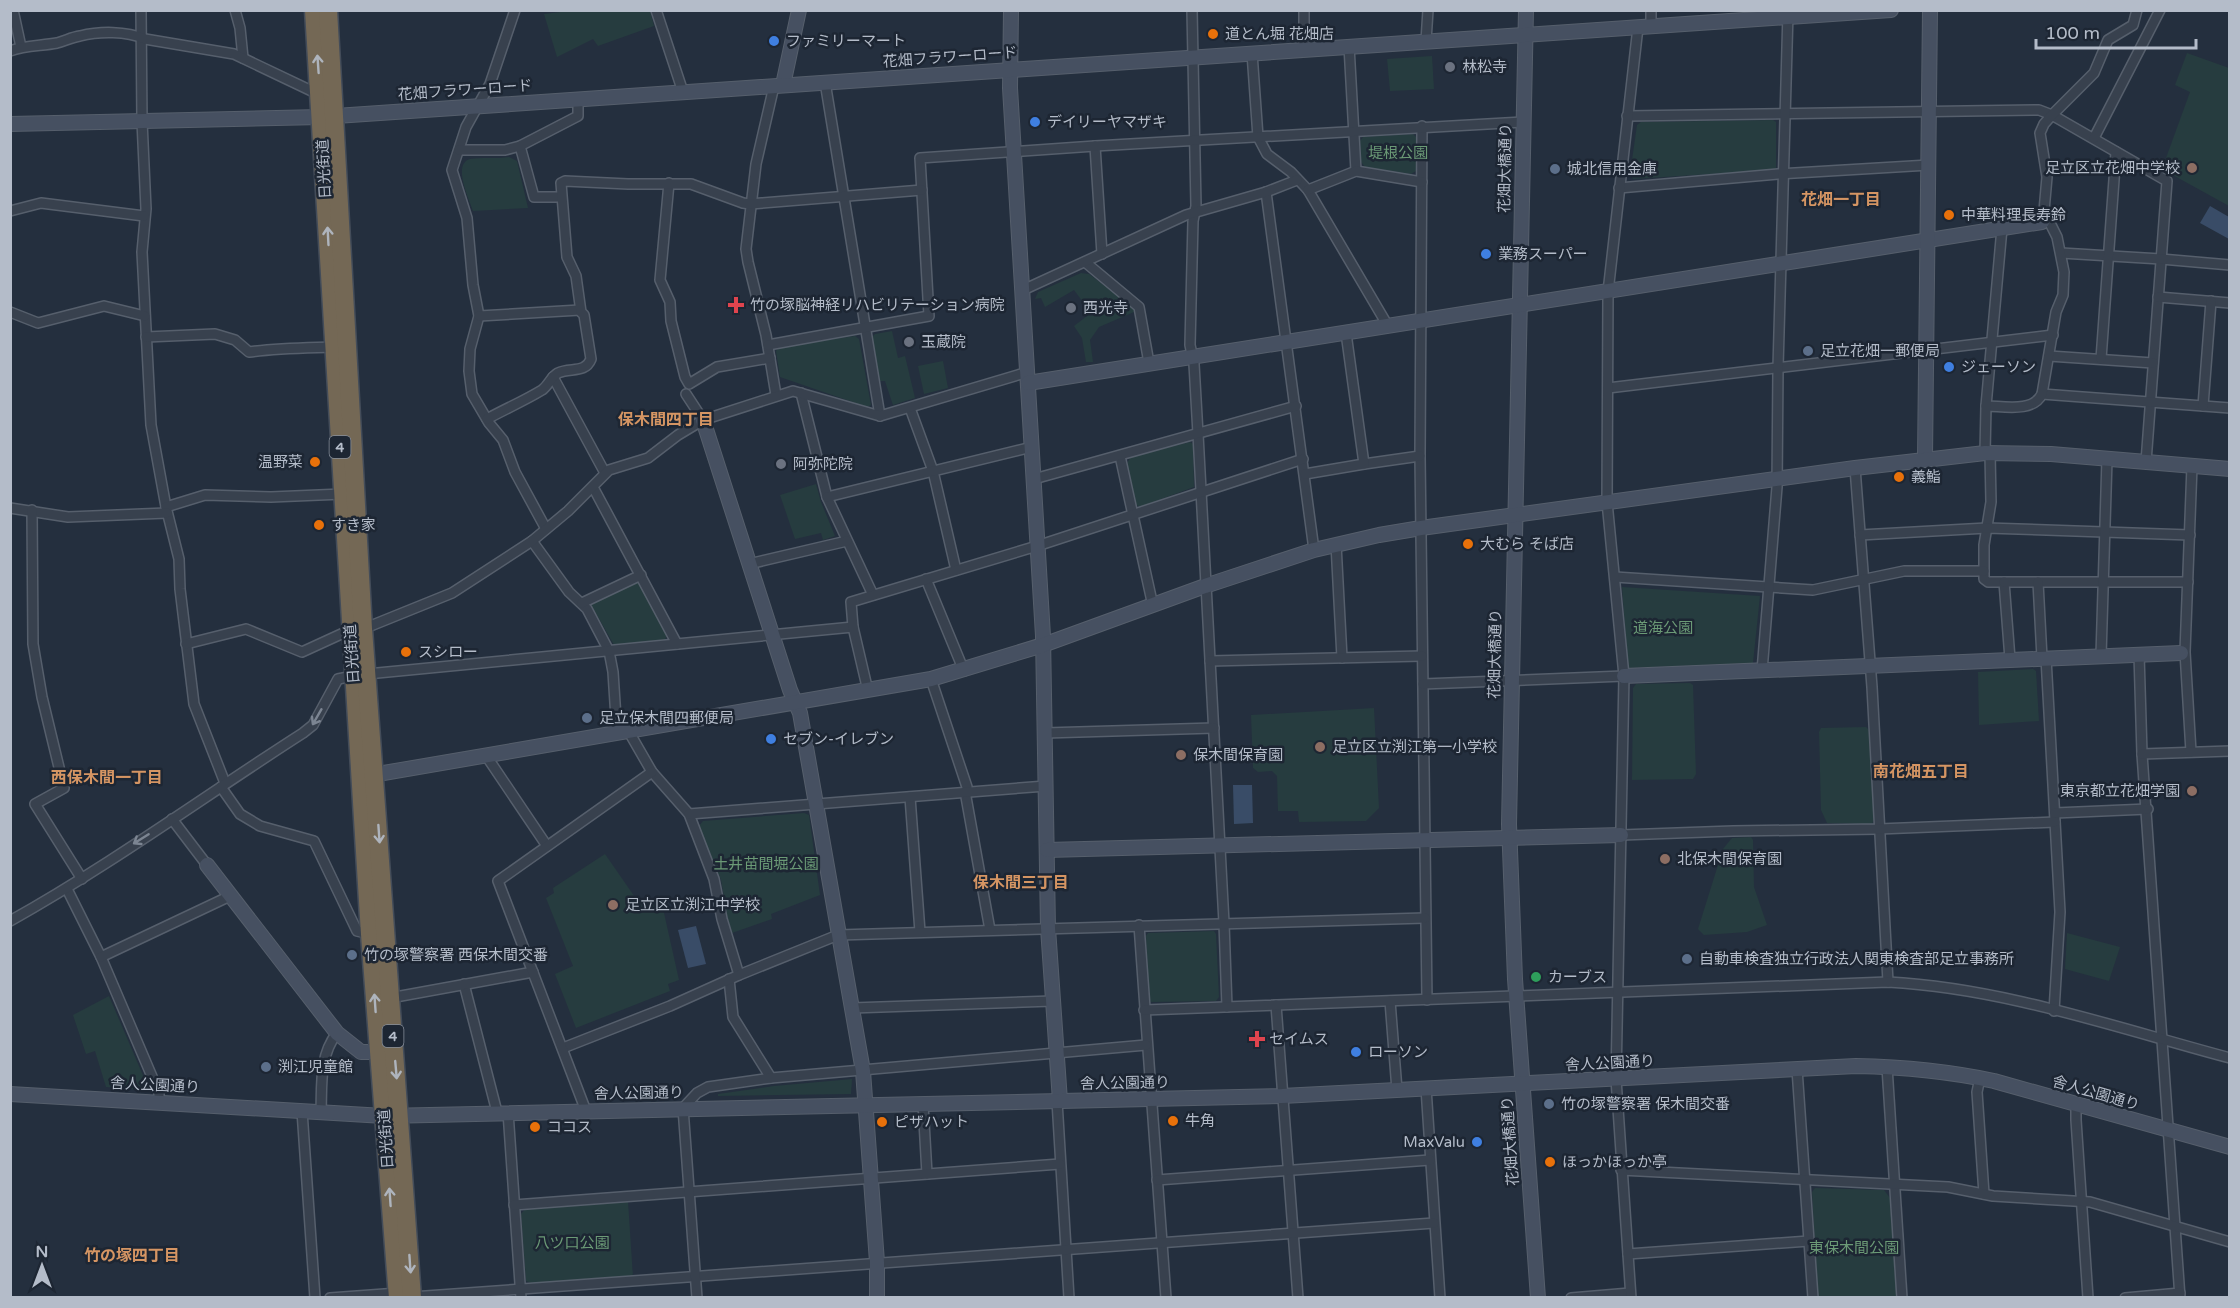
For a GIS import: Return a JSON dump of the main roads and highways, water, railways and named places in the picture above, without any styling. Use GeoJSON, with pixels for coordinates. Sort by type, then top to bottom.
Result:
{"type":"FeatureCollection","features":[{"type":"Feature","properties":{"kind":"highway","name":"日光街道"},"geometry":{"type":"LineString","coordinates":[[314,10],[320,95],[328,116],[360,675],[367,776],[390,998],[392,1115],[405,1296]]}},
{"type":"Feature","properties":{"kind":"highway","name":"日光街道"},"geometry":{"type":"LineString","coordinates":[[328,10],[328,116],[334,347],[343,494],[357,629]]}},
{"type":"Feature","properties":{"kind":"highway","name":"日光街道"},"geometry":{"type":"LineString","coordinates":[[367,776],[370,934],[379,1052],[392,1115]]}},
{"type":"Feature","properties":{"kind":"water"},"geometry":{"type":"Polygon","coordinates":[[[2210,206],[2229,217],[2229,239],[2200,223],[2210,206]]]}},
{"type":"Feature","properties":{"kind":"water"},"geometry":{"type":"Polygon","coordinates":[[[1233,785],[1252,785],[1253,823],[1234,824],[1233,785]]]}},
{"type":"Feature","properties":{"kind":"water"},"geometry":{"type":"Polygon","coordinates":[[[696,926],[706,964],[688,968],[678,930],[696,926]]]}},
{"type":"Feature","properties":{"kind":"place","name":"道とん堀 花畑店"},"geometry":{"type":"Point","coordinates":[1213,34]}},
{"type":"Feature","properties":{"kind":"place","name":"ファミリーマート"},"geometry":{"type":"Point","coordinates":[774,41]}},
{"type":"Feature","properties":{"kind":"place","name":"林松寺"},"geometry":{"type":"Point","coordinates":[1450,67]}},
{"type":"Feature","properties":{"kind":"place","name":"デイリーヤマザキ"},"geometry":{"type":"Point","coordinates":[1035,122]}},
{"type":"Feature","properties":{"kind":"place","name":"足立区立花畑中学校"},"geometry":{"type":"Point","coordinates":[2192,168]}},
{"type":"Feature","properties":{"kind":"place","name":"城北信用金庫"},"geometry":{"type":"Point","coordinates":[1555,169]}},
{"type":"Feature","properties":{"kind":"place","name":"中華料理長寿鈴"},"geometry":{"type":"Point","coordinates":[1949,215]}},
{"type":"Feature","properties":{"kind":"place","name":"業務スーパー"},"geometry":{"type":"Point","coordinates":[1486,254]}},
{"type":"Feature","properties":{"kind":"place","name":"竹の塚脳神経リハビリテーション病院"},"geometry":{"type":"Point","coordinates":[736,305]}},
{"type":"Feature","properties":{"kind":"place","name":"西光寺"},"geometry":{"type":"Point","coordinates":[1071,308]}},
{"type":"Feature","properties":{"kind":"place","name":"玉蔵院"},"geometry":{"type":"Point","coordinates":[909,342]}},
{"type":"Feature","properties":{"kind":"place","name":"足立花畑一郵便局"},"geometry":{"type":"Point","coordinates":[1808,351]}},
{"type":"Feature","properties":{"kind":"place","name":"ジェーソン"},"geometry":{"type":"Point","coordinates":[1949,367]}},
{"type":"Feature","properties":{"kind":"place","name":"温野菜"},"geometry":{"type":"Point","coordinates":[315,462]}},
{"type":"Feature","properties":{"kind":"place","name":"阿弥陀院"},"geometry":{"type":"Point","coordinates":[781,464]}},
{"type":"Feature","properties":{"kind":"place","name":"義鮨"},"geometry":{"type":"Point","coordinates":[1899,477]}},
{"type":"Feature","properties":{"kind":"place","name":"すき家"},"geometry":{"type":"Point","coordinates":[319,525]}},
{"type":"Feature","properties":{"kind":"place","name":"大むら そば店"},"geometry":{"type":"Point","coordinates":[1468,544]}},
{"type":"Feature","properties":{"kind":"place","name":"スシロー"},"geometry":{"type":"Point","coordinates":[406,652]}},
{"type":"Feature","properties":{"kind":"place","name":"足立保木間四郵便局"},"geometry":{"type":"Point","coordinates":[587,718]}},
{"type":"Feature","properties":{"kind":"place","name":"セブン-イレブン"},"geometry":{"type":"Point","coordinates":[771,739]}},
{"type":"Feature","properties":{"kind":"place","name":"足立区立渕江第一小学校"},"geometry":{"type":"Point","coordinates":[1320,747]}},
{"type":"Feature","properties":{"kind":"place","name":"保木間保育園"},"geometry":{"type":"Point","coordinates":[1181,755]}},
{"type":"Feature","properties":{"kind":"place","name":"東京都立花畑学園"},"geometry":{"type":"Point","coordinates":[2192,791]}},
{"type":"Feature","properties":{"kind":"place","name":"北保木間保育園"},"geometry":{"type":"Point","coordinates":[1665,859]}},
{"type":"Feature","properties":{"kind":"place","name":"足立区立渕江中学校"},"geometry":{"type":"Point","coordinates":[613,905]}},
{"type":"Feature","properties":{"kind":"place","name":"竹の塚警察署 西保木間交番"},"geometry":{"type":"Point","coordinates":[352,955]}},
{"type":"Feature","properties":{"kind":"place","name":"自動車検査独立行政法人関東検査部足立事務所"},"geometry":{"type":"Point","coordinates":[1687,959]}},
{"type":"Feature","properties":{"kind":"place","name":"カーブス"},"geometry":{"type":"Point","coordinates":[1536,977]}},
{"type":"Feature","properties":{"kind":"place","name":"セイムス"},"geometry":{"type":"Point","coordinates":[1257,1039]}},
{"type":"Feature","properties":{"kind":"place","name":"ローソン"},"geometry":{"type":"Point","coordinates":[1356,1052]}},
{"type":"Feature","properties":{"kind":"place","name":"渕江児童館"},"geometry":{"type":"Point","coordinates":[266,1067]}},
{"type":"Feature","properties":{"kind":"place","name":"竹の塚警察署 保木間交番"},"geometry":{"type":"Point","coordinates":[1549,1104]}},
{"type":"Feature","properties":{"kind":"place","name":"牛角"},"geometry":{"type":"Point","coordinates":[1173,1121]}},
{"type":"Feature","properties":{"kind":"place","name":"ピザハット"},"geometry":{"type":"Point","coordinates":[882,1122]}},
{"type":"Feature","properties":{"kind":"place","name":"ココス"},"geometry":{"type":"Point","coordinates":[535,1127]}},
{"type":"Feature","properties":{"kind":"place","name":"MaxValu"},"geometry":{"type":"Point","coordinates":[1477,1142]}},
{"type":"Feature","properties":{"kind":"place","name":"ほっかほっか亭"},"geometry":{"type":"Point","coordinates":[1550,1162]}},
{"type":"Feature","properties":{"kind":"district","name":"花畑一丁目"},"geometry":{"type":"Point","coordinates":[1841,200]}},
{"type":"Feature","properties":{"kind":"district","name":"保木間四丁目"},"geometry":{"type":"Point","coordinates":[666,420]}},
{"type":"Feature","properties":{"kind":"district","name":"南花畑五丁目"},"geometry":{"type":"Point","coordinates":[1921,772]}},
{"type":"Feature","properties":{"kind":"district","name":"西保木間一丁目"},"geometry":{"type":"Point","coordinates":[107,778]}},
{"type":"Feature","properties":{"kind":"district","name":"保木間三丁目"},"geometry":{"type":"Point","coordinates":[1021,883]}},
{"type":"Feature","properties":{"kind":"district","name":"竹の塚四丁目"},"geometry":{"type":"Point","coordinates":[132,1256]}},
{"type":"Feature","properties":{"kind":"park label","name":"堤根公園"},"geometry":{"type":"Point","coordinates":[1398,153]}},
{"type":"Feature","properties":{"kind":"park label","name":"道海公園"},"geometry":{"type":"Point","coordinates":[1663,628]}},
{"type":"Feature","properties":{"kind":"park label","name":"土井苗間堀公園"},"geometry":{"type":"Point","coordinates":[766,864]}},
{"type":"Feature","properties":{"kind":"park label","name":"八ツ口公園"},"geometry":{"type":"Point","coordinates":[572,1243]}},
{"type":"Feature","properties":{"kind":"park label","name":"東保木間公園"},"geometry":{"type":"Point","coordinates":[1854,1248]}}]}
